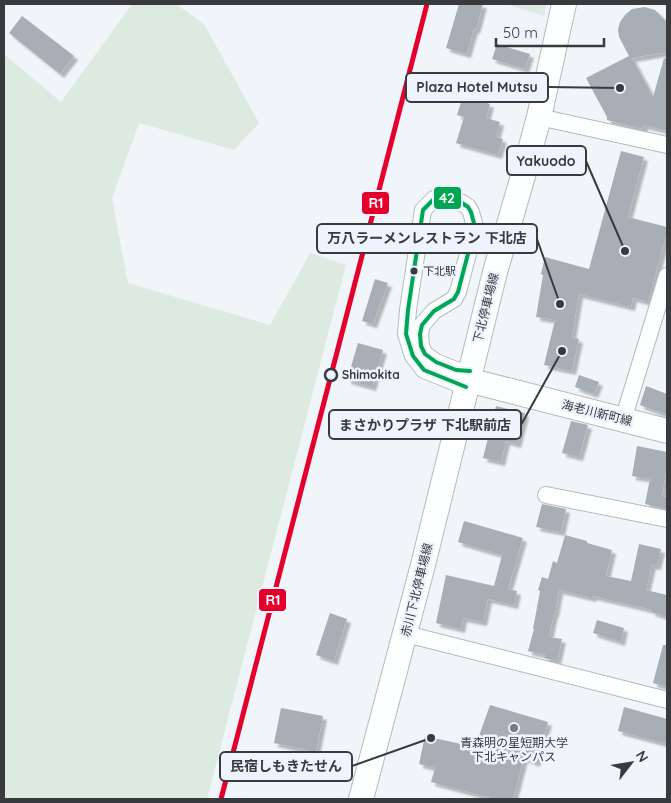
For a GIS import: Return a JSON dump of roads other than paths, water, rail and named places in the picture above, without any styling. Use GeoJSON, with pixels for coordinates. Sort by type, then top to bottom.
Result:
{"type":"FeatureCollection","features":[{"type":"Feature","properties":{"kind":"main road","name":"下北停車場線"},"geometry":{"type":"LineString","coordinates":[[468,379],[495,272],[539,117],[564,4]]}},
{"type":"Feature","properties":{"kind":"main road","name":"海老川新町線"},"geometry":{"type":"LineString","coordinates":[[468,379],[667,431]]}},
{"type":"Feature","properties":{"kind":"main road","name":"赤川下北停車場線"},"geometry":{"type":"LineString","coordinates":[[361,799],[406,634],[468,379]]}},
{"type":"Feature","properties":{"kind":"street"},"geometry":{"type":"LineString","coordinates":[[539,117],[667,145]]}},
{"type":"Feature","properties":{"kind":"street"},"geometry":{"type":"LineString","coordinates":[[434,199],[453,199],[462,203],[471,212],[475,227],[458,292],[454,299],[434,311],[422,325],[420,334],[421,346],[425,354],[436,362],[456,370],[468,379],[424,370],[413,356],[406,334],[423,210],[434,199]]}},
{"type":"Feature","properties":{"kind":"street"},"geometry":{"type":"LineString","coordinates":[[623,420],[667,276]]}},
{"type":"Feature","properties":{"kind":"street"},"geometry":{"type":"LineString","coordinates":[[546,495],[667,519]]}},
{"type":"Feature","properties":{"kind":"street"},"geometry":{"type":"LineString","coordinates":[[406,634],[667,700]]}},
{"type":"Feature","properties":{"kind":"place","name":"Plaza Hotel Mutsu"},"geometry":{"type":"Point","coordinates":[620,88]}},
{"type":"Feature","properties":{"kind":"place","name":"Yakuodo"},"geometry":{"type":"Point","coordinates":[625,251]}},
{"type":"Feature","properties":{"kind":"place","name":"下北駅"},"geometry":{"type":"Point","coordinates":[414,271]}},
{"type":"Feature","properties":{"kind":"place","name":"万八ラーメンレストラン 下北店"},"geometry":{"type":"Point","coordinates":[560,304]}},
{"type":"Feature","properties":{"kind":"place","name":"まさかりプラザ 下北駅前店"},"geometry":{"type":"Point","coordinates":[562,351]}},
{"type":"Feature","properties":{"kind":"place","name":"Shimokita"},"geometry":{"type":"Point","coordinates":[331,375]}},
{"type":"Feature","properties":{"kind":"place","name":"青森明の星短期大学 下北キャンパス"},"geometry":{"type":"Point","coordinates":[514,728]}},
{"type":"Feature","properties":{"kind":"place","name":"民宿しもきたせん"},"geometry":{"type":"Point","coordinates":[431,738]}}]}
